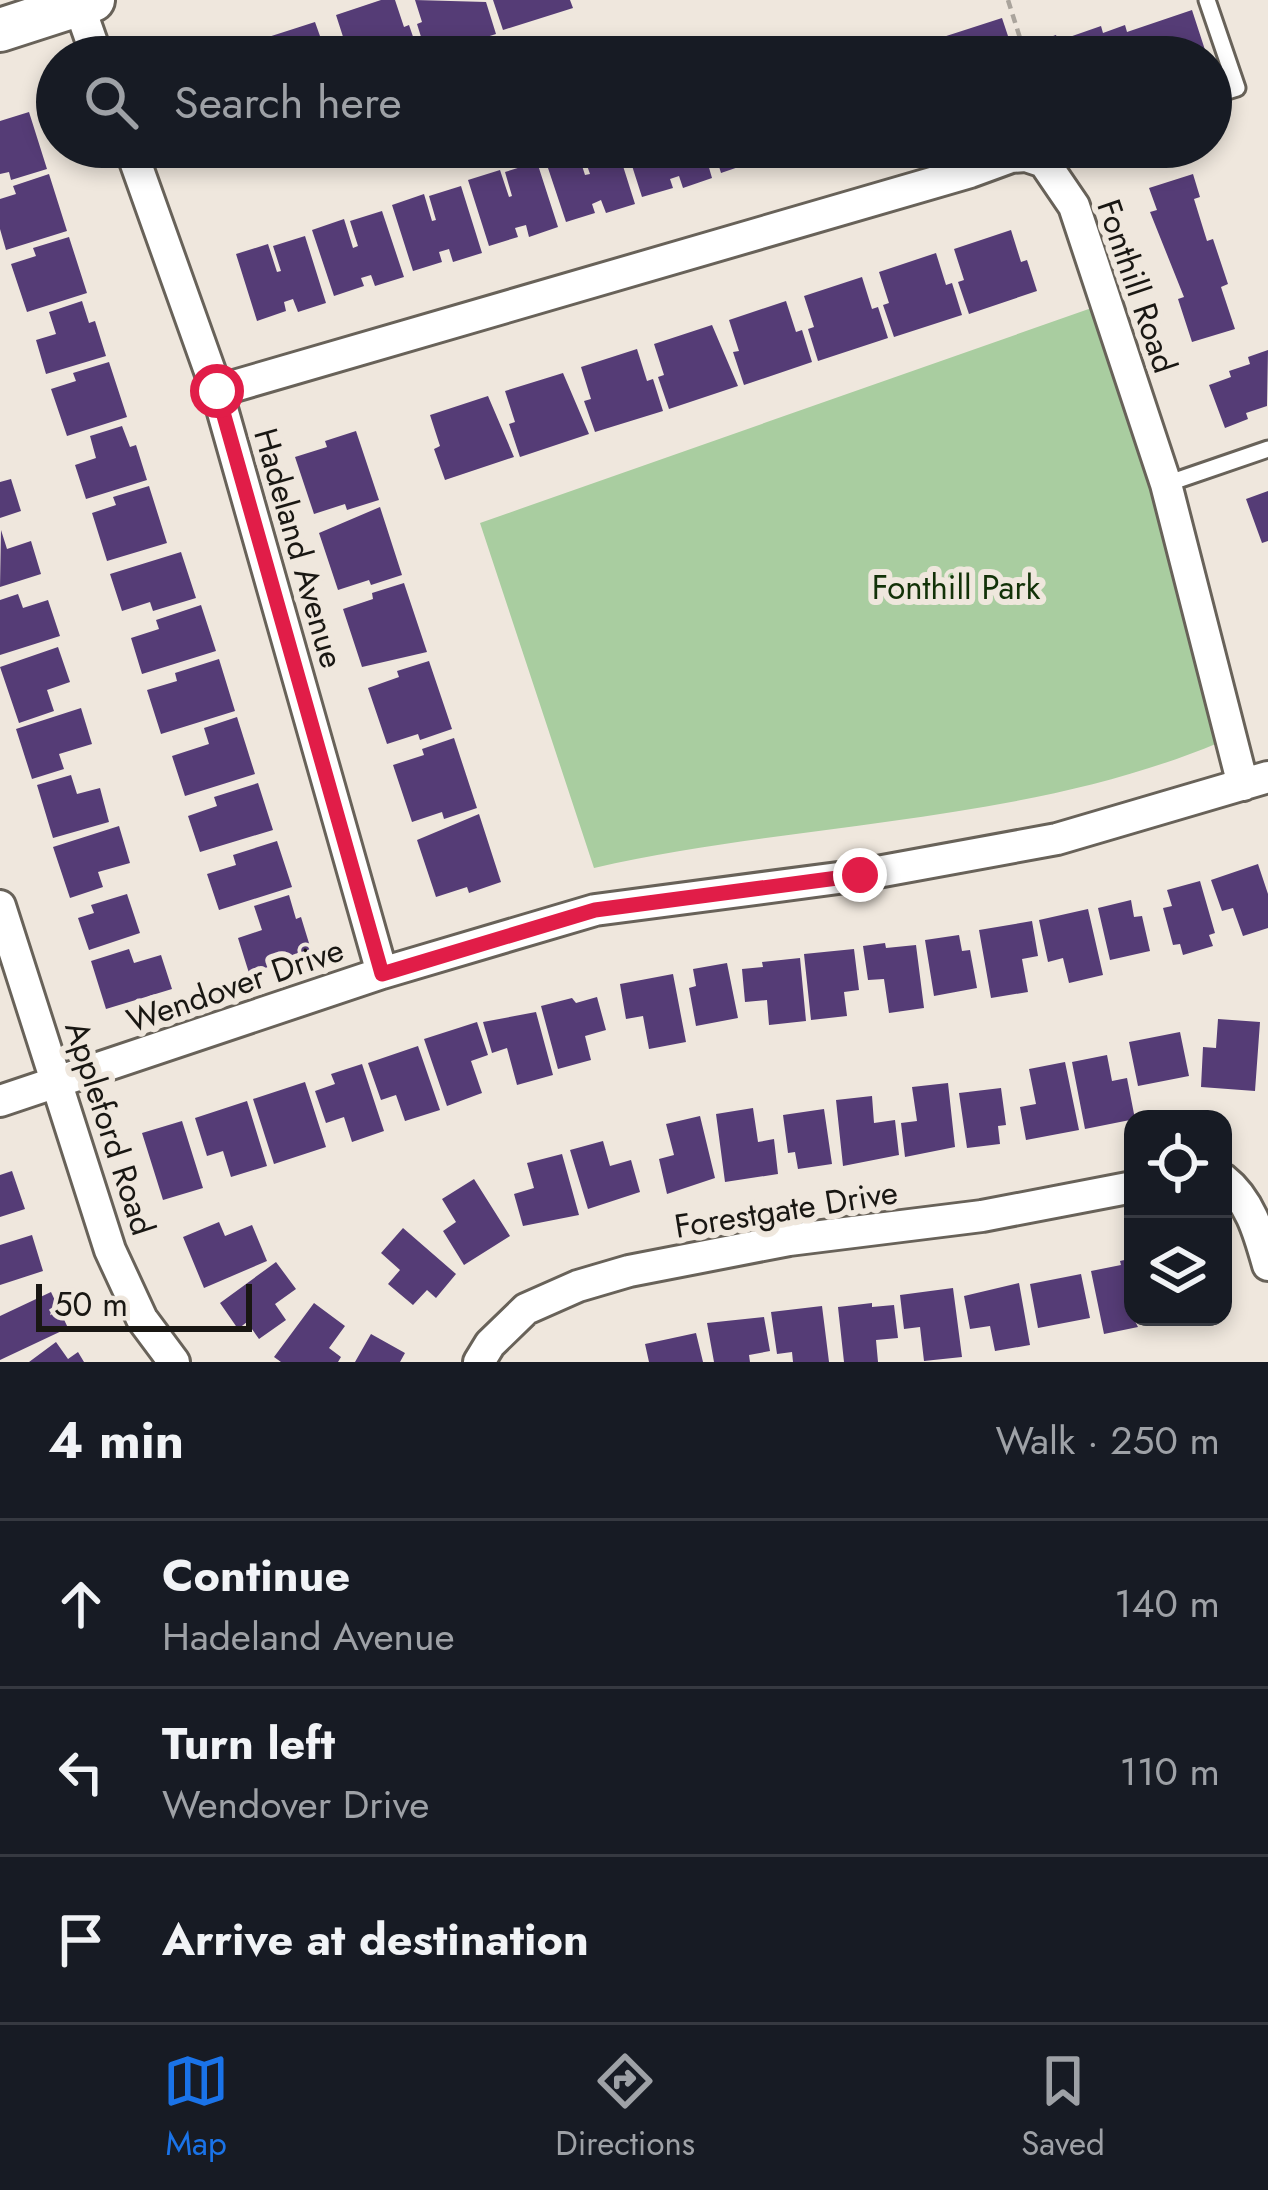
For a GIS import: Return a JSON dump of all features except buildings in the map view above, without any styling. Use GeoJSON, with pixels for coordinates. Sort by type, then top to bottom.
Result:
{"type":"FeatureCollection","features":[{"type":"Feature","properties":{"kind":"main road"},"geometry":{"type":"LineString","coordinates":[[0,30],[83,2]]}},
{"type":"Feature","properties":{"kind":"street"},"geometry":{"type":"LineString","coordinates":[[83,2],[92,36]]}},
{"type":"Feature","properties":{"kind":"street","name":"Hadeland Avenue"},"geometry":{"type":"LineString","coordinates":[[137,168],[217,391],[382,974]]}},
{"type":"Feature","properties":{"kind":"street","name":"Fonthill Road"},"geometry":{"type":"LineString","coordinates":[[217,391],[981,168]]}},
{"type":"Feature","properties":{"kind":"street","name":"Fonthill Road"},"geometry":{"type":"LineString","coordinates":[[1048,168],[1074,206],[1166,484],[1256,781]]}},
{"type":"Feature","properties":{"kind":"street","name":"Wendover Drive"},"geometry":{"type":"LineString","coordinates":[[0,1101],[382,974],[595,910],[839,878],[1036,843],[1256,781]]}},
{"type":"Feature","properties":{"kind":"street","name":"Appleford Road"},"geometry":{"type":"LineString","coordinates":[[0,905],[110,1250],[142,1319],[175,1362]]}},
{"type":"Feature","properties":{"kind":"street"},"geometry":{"type":"LineString","coordinates":[[1232,1186],[1258,1230],[1268,1265]]}},
{"type":"Feature","properties":{"kind":"street","name":"Forestgate Drive"},"geometry":{"type":"LineString","coordinates":[[479,1362],[490,1344],[526,1309],[629,1271],[789,1240],[982,1216],[1124,1189]]}},
{"type":"Feature","properties":{"kind":"lane"},"geometry":{"type":"LineString","coordinates":[[1207,0],[1219,36]]}},
{"type":"Feature","properties":{"kind":"lane"},"geometry":{"type":"LineString","coordinates":[[1166,484],[1268,449]]}},
{"type":"Feature","properties":{"kind":"path"},"geometry":{"type":"LineString","coordinates":[[1008,0],[1019,36]]}},
{"type":"Feature","properties":{"kind":"green space","name":"Fonthill Park"},"geometry":{"type":"Polygon","coordinates":[[[1103,304],[1230,719],[1218,743],[1066,791],[594,868],[480,523],[1103,304]]]}},
{"type":"Feature","properties":{"kind":"route"},"geometry":{"type":"LineString","coordinates":[[217,391],[382,974],[595,910],[860,875]]}}]}
